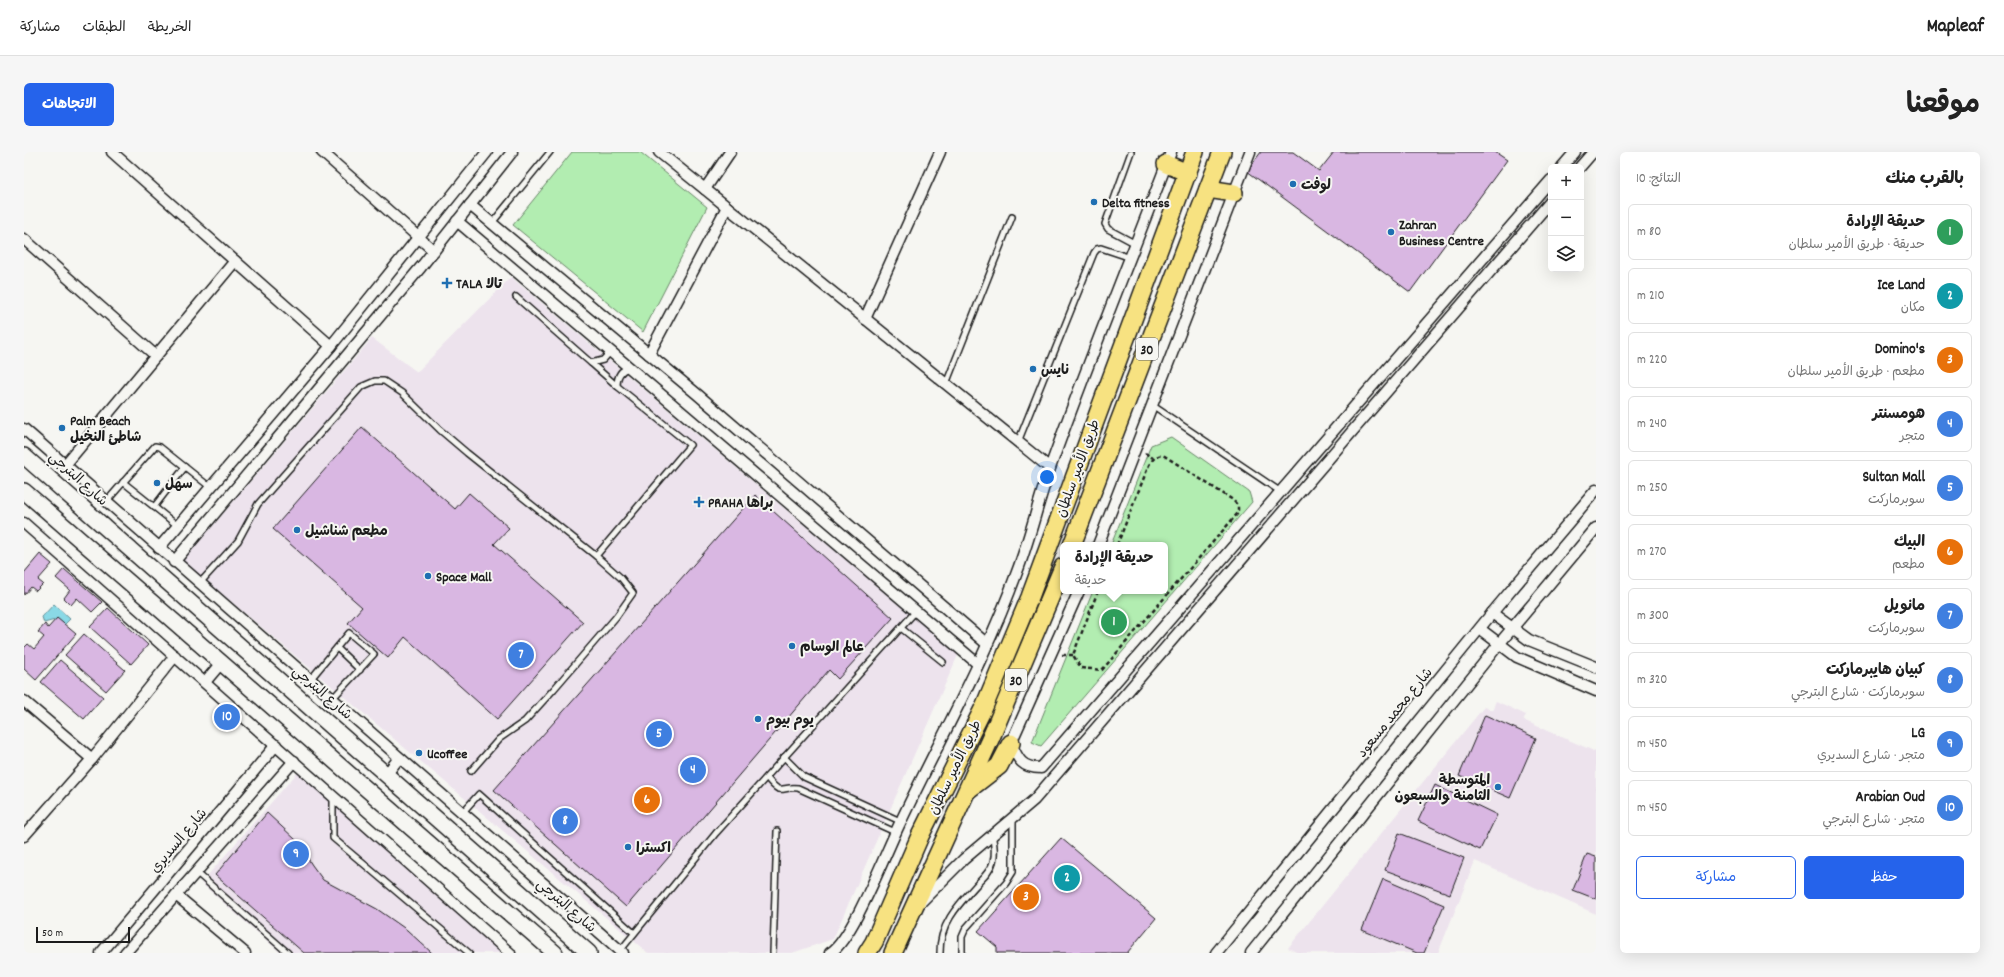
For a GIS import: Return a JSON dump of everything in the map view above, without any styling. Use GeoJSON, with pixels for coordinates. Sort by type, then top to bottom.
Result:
{"type":"FeatureCollection","features":[{"type":"Feature","properties":{"kind":"main road","name":"طريق الأمير سلطان"},"geometry":{"type":"LineString","coordinates":[[867,953],[874,942],[920,836],[984,707],[1030,597],[1086,442],[1195,152]]}},
{"type":"Feature","properties":{"kind":"main road","name":"طريق الأمير سلطان"},"geometry":{"type":"LineString","coordinates":[[1073,542],[1222,152]]}},
{"type":"Feature","properties":{"kind":"main road"},"geometry":{"type":"LineString","coordinates":[[1169,158],[1188,173]]}},
{"type":"Feature","properties":{"kind":"main road"},"geometry":{"type":"LineString","coordinates":[[1208,189],[1234,193]]}},
{"type":"Feature","properties":{"kind":"main road"},"geometry":{"type":"LineString","coordinates":[[1086,442],[1108,449]]}},
{"type":"Feature","properties":{"kind":"main road","name":"شارع البترجي"},"geometry":{"type":"LineString","coordinates":[[24,456],[589,953]]}},
{"type":"Feature","properties":{"kind":"main road"},"geometry":{"type":"LineString","coordinates":[[24,491],[555,953]]}},
{"type":"Feature","properties":{"kind":"main road","name":"طريق الأمير سلطان"},"geometry":{"type":"LineString","coordinates":[[893,953],[967,792],[1025,660],[1060,574]]}},
{"type":"Feature","properties":{"kind":"main road"},"geometry":{"type":"LineString","coordinates":[[967,792],[999,766],[1011,743]]}},
{"type":"Feature","properties":{"kind":"main road"},"geometry":{"type":"LineString","coordinates":[[857,953],[865,944],[889,907]]}},
{"type":"Feature","properties":{"kind":"main road"},"geometry":{"type":"LineString","coordinates":[[902,953],[912,911]]}},
{"type":"Feature","properties":{"kind":"street"},"geometry":{"type":"LineString","coordinates":[[112,152],[331,346]]}},
{"type":"Feature","properties":{"kind":"street"},"geometry":{"type":"LineString","coordinates":[[323,152],[434,251]]}},
{"type":"Feature","properties":{"kind":"street"},"geometry":{"type":"LineString","coordinates":[[159,548],[331,346],[488,152]]}},
{"type":"Feature","properties":{"kind":"street"},"geometry":{"type":"LineString","coordinates":[[174,562],[434,251],[512,152]]}},
{"type":"Feature","properties":{"kind":"street"},"geometry":{"type":"LineString","coordinates":[[659,152],[1050,468]]}},
{"type":"Feature","properties":{"kind":"street"},"geometry":{"type":"LineString","coordinates":[[705,189],[730,152]]}},
{"type":"Feature","properties":{"kind":"street"},"geometry":{"type":"LineString","coordinates":[[865,319],[940,152]]}},
{"type":"Feature","properties":{"kind":"street"},"geometry":{"type":"LineString","coordinates":[[1099,542],[1250,152]]}},
{"type":"Feature","properties":{"kind":"street"},"geometry":{"type":"LineString","coordinates":[[1565,164],[1575,152]]}},
{"type":"Feature","properties":{"kind":"street"},"geometry":{"type":"LineString","coordinates":[[1583,164],[1593,152]]}},
{"type":"Feature","properties":{"kind":"street"},"geometry":{"type":"LineString","coordinates":[[830,953],[836,950],[852,926],[900,821],[966,692],[987,644],[1017,573],[1050,468],[1169,158]]}},
{"type":"Feature","properties":{"kind":"street"},"geometry":{"type":"LineString","coordinates":[[1078,594],[1011,743],[1017,758],[1031,768],[1041,768],[1548,183]]}},
{"type":"Feature","properties":{"kind":"street"},"geometry":{"type":"LineString","coordinates":[[912,911],[964,858],[992,833],[1034,800],[1548,204]]}},
{"type":"Feature","properties":{"kind":"street"},"geometry":{"type":"LineString","coordinates":[[470,205],[649,354],[987,644]]}},
{"type":"Feature","properties":{"kind":"street"},"geometry":{"type":"LineString","coordinates":[[649,354],[727,207]]}},
{"type":"Feature","properties":{"kind":"street"},"geometry":{"type":"LineString","coordinates":[[457,221],[978,664]]}},
{"type":"Feature","properties":{"kind":"street"},"geometry":{"type":"LineString","coordinates":[[24,239],[156,356]]}},
{"type":"Feature","properties":{"kind":"street"},"geometry":{"type":"LineString","coordinates":[[65,465],[235,261]]}},
{"type":"Feature","properties":{"kind":"street","name":"شارع البترجي"},"geometry":{"type":"LineString","coordinates":[[26,435],[65,465],[199,584],[621,952]]}},
{"type":"Feature","properties":{"kind":"street","name":"شارع محمد مسعود"},"geometry":{"type":"LineString","coordinates":[[1216,953],[1492,613],[1596,490]]}},
{"type":"Feature","properties":{"kind":"street"},"geometry":{"type":"LineString","coordinates":[[24,523],[510,953]]}},
{"type":"Feature","properties":{"kind":"street"},"geometry":{"type":"LineString","coordinates":[[1251,953],[1499,644],[1596,528]]}},
{"type":"Feature","properties":{"kind":"street"},"geometry":{"type":"LineString","coordinates":[[1492,613],[1529,640],[1596,668]]}},
{"type":"Feature","properties":{"kind":"street"},"geometry":{"type":"LineString","coordinates":[[1480,628],[1517,657],[1596,691]]}},
{"type":"Feature","properties":{"kind":"street"},"geometry":{"type":"LineString","coordinates":[[24,836],[92,759],[175,656]]}},
{"type":"Feature","properties":{"kind":"street"},"geometry":{"type":"LineString","coordinates":[[205,682],[221,663]]}},
{"type":"Feature","properties":{"kind":"street"},"geometry":{"type":"LineString","coordinates":[[24,701],[92,759]]}},
{"type":"Feature","properties":{"kind":"street","name":"شارع السديري"},"geometry":{"type":"LineString","coordinates":[[101,953],[276,745]]}},
{"type":"Feature","properties":{"kind":"street"},"geometry":{"type":"LineString","coordinates":[[386,775],[399,758]]}},
{"type":"Feature","properties":{"kind":"street"},"geometry":{"type":"LineString","coordinates":[[125,953],[294,761]]}},
{"type":"Feature","properties":{"kind":"street"},"geometry":{"type":"LineString","coordinates":[[176,895],[245,953]]}},
{"type":"Feature","properties":{"kind":"lane"},"geometry":{"type":"LineString","coordinates":[[492,223],[550,152]]}},
{"type":"Feature","properties":{"kind":"lane"},"geometry":{"type":"LineString","coordinates":[[1131,152],[1105,224],[1108,229],[1136,244]]}},
{"type":"Feature","properties":{"kind":"lane"},"geometry":{"type":"LineString","coordinates":[[946,384],[1012,217]]}},
{"type":"Feature","properties":{"kind":"lane"},"geometry":{"type":"LineString","coordinates":[[1018,442],[1094,253],[1097,249],[1101,248],[1131,258]]}},
{"type":"Feature","properties":{"kind":"lane"},"geometry":{"type":"LineString","coordinates":[[516,297],[616,386],[690,444],[596,556]]}},
{"type":"Feature","properties":{"kind":"lane"},"geometry":{"type":"LineString","coordinates":[[591,363],[603,360],[611,351]]}},
{"type":"Feature","properties":{"kind":"lane"},"geometry":{"type":"LineString","coordinates":[[616,386],[620,374],[624,369],[630,367]]}},
{"type":"Feature","properties":{"kind":"lane"},"geometry":{"type":"LineString","coordinates":[[199,584],[238,540],[258,504],[361,387],[374,382],[384,381],[402,393],[440,430],[467,453],[596,556],[621,578],[633,593],[616,617],[525,721],[499,739],[471,771]]}},
{"type":"Feature","properties":{"kind":"lane"},"geometry":{"type":"LineString","coordinates":[[1152,405],[1281,492]]}},
{"type":"Feature","properties":{"kind":"lane"},"geometry":{"type":"LineString","coordinates":[[106,502],[155,446],[160,447],[210,487]]}},
{"type":"Feature","properties":{"kind":"lane"},"geometry":{"type":"LineString","coordinates":[[154,507],[185,467]]}},
{"type":"Feature","properties":{"kind":"lane"},"geometry":{"type":"LineString","coordinates":[[123,482],[178,526]]}},
{"type":"Feature","properties":{"kind":"lane"},"geometry":{"type":"LineString","coordinates":[[621,952],[634,933],[716,833],[916,611]]}},
{"type":"Feature","properties":{"kind":"lane"},"geometry":{"type":"LineString","coordinates":[[901,628],[943,662]]}},
{"type":"Feature","properties":{"kind":"lane"},"geometry":{"type":"LineString","coordinates":[[310,680],[349,633],[374,654],[332,699]]}},
{"type":"Feature","properties":{"kind":"lane"},"geometry":{"type":"LineString","coordinates":[[337,648],[360,670]]}},
{"type":"Feature","properties":{"kind":"lane"},"geometry":{"type":"LineString","coordinates":[[784,757],[804,777],[900,821]]}},
{"type":"Feature","properties":{"kind":"lane"},"geometry":{"type":"LineString","coordinates":[[767,778],[774,786],[781,790],[798,788],[895,832]]}},
{"type":"Feature","properties":{"kind":"lane"},"geometry":{"type":"LineString","coordinates":[[462,813],[479,794],[634,933]]}},
{"type":"Feature","properties":{"kind":"lane"},"geometry":{"type":"LineString","coordinates":[[332,795],[333,838],[469,953]]}},
{"type":"Feature","properties":{"kind":"lane"},"geometry":{"type":"LineString","coordinates":[[962,953],[962,937],[966,928],[1006,883],[1013,872],[1013,818]]}},
{"type":"Feature","properties":{"kind":"lane"},"geometry":{"type":"LineString","coordinates":[[773,953],[777,831]]}},
{"type":"Feature","properties":{"kind":"lane"},"geometry":{"type":"LineString","coordinates":[[940,953],[942,934],[948,921],[955,909],[989,871],[993,862],[995,854],[992,833]]}},
{"type":"Feature","properties":{"kind":"lane"},"geometry":{"type":"LineString","coordinates":[[196,872],[288,953]]}},
{"type":"Feature","properties":{"kind":"path"},"geometry":{"type":"LineString","coordinates":[[1118,542],[1149,465],[1153,458],[1159,455],[1163,455],[1233,500],[1238,506],[1238,513],[1168,594]]}},
{"type":"Feature","properties":{"kind":"path"},"geometry":{"type":"LineString","coordinates":[[1097,594],[1073,656],[1081,668],[1099,671],[1102,670],[1168,594]]}},
{"type":"Feature","properties":{"kind":"shaded area"},"geometry":{"type":"Polygon","coordinates":[[[511,277],[958,655],[833,939],[792,953],[648,953],[183,561],[372,338],[417,372],[511,277]]]}},
{"type":"Feature","properties":{"kind":"shaded area"},"geometry":{"type":"Polygon","coordinates":[[[1496,701],[1526,715],[1523,720],[1596,752],[1596,914],[1475,861],[1438,953],[1298,953],[1288,948],[1484,707],[1492,710],[1496,701]]]}},
{"type":"Feature","properties":{"kind":"shaded area"},"geometry":{"type":"Polygon","coordinates":[[[298,772],[505,953],[281,953],[201,883],[298,772]]]}},
{"type":"Feature","properties":{"kind":"green space"},"geometry":{"type":"Polygon","coordinates":[[[572,152],[640,152],[707,207],[643,332],[513,225],[572,152]]]}},
{"type":"Feature","properties":{"kind":"green space"},"geometry":{"type":"Polygon","coordinates":[[[1171,437],[1249,492],[1252,502],[1041,746],[1032,742],[1092,594],[1168,594],[1168,542],[1112,542],[1151,445],[1171,437]]]}},
{"type":"Feature","properties":{"kind":"water"},"geometry":{"type":"Polygon","coordinates":[[[54,604],[70,619],[63,626],[55,620],[44,623],[42,617],[54,604]]]}},
{"type":"Feature","properties":{"kind":"building","name":"Zahran Business Centre"},"geometry":{"type":"Polygon","coordinates":[[[1261,152],[1293,152],[1319,171],[1334,152],[1495,152],[1507,160],[1410,292],[1247,171],[1261,152]]]}},
{"type":"Feature","properties":{"kind":"building","name":"Space Mall"},"geometry":{"type":"Polygon","coordinates":[[[362,427],[455,509],[469,493],[509,528],[494,544],[583,622],[497,719],[405,637],[388,658],[348,623],[362,607],[273,529],[362,427]]]}},
{"type":"Feature","properties":{"kind":"building"},"geometry":{"type":"Polygon","coordinates":[[[755,495],[893,618],[838,679],[829,670],[626,907],[494,790],[755,495]]]}},
{"type":"Feature","properties":{"kind":"building"},"geometry":{"type":"Polygon","coordinates":[[[40,554],[52,564],[38,580],[43,584],[36,591],[31,587],[24,595],[24,573],[40,554]]]}},
{"type":"Feature","properties":{"kind":"building"},"geometry":{"type":"Polygon","coordinates":[[[64,569],[102,602],[92,612],[77,598],[71,605],[64,598],[70,590],[56,578],[64,569]]]}},
{"type":"Feature","properties":{"kind":"building"},"geometry":{"type":"Polygon","coordinates":[[[108,608],[148,645],[131,664],[90,627],[108,608]]]}},
{"type":"Feature","properties":{"kind":"building"},"geometry":{"type":"Polygon","coordinates":[[[57,618],[76,634],[36,680],[24,669],[24,648],[28,644],[34,649],[44,637],[38,632],[45,624],[48,628],[57,618]]]}},
{"type":"Feature","properties":{"kind":"building"},"geometry":{"type":"Polygon","coordinates":[[[84,634],[125,670],[106,691],[65,655],[84,634]]]}},
{"type":"Feature","properties":{"kind":"building"},"geometry":{"type":"Polygon","coordinates":[[[60,660],[103,697],[84,719],[41,682],[60,660]]]}},
{"type":"Feature","properties":{"kind":"building"},"geometry":{"type":"Polygon","coordinates":[[[1485,715],[1536,738],[1510,798],[1459,776],[1485,715]]]}},
{"type":"Feature","properties":{"kind":"building"},"geometry":{"type":"Polygon","coordinates":[[[1435,785],[1497,815],[1480,850],[1418,821],[1435,785]]]}},
{"type":"Feature","properties":{"kind":"building"},"geometry":{"type":"Polygon","coordinates":[[[267,813],[296,840],[323,880],[377,909],[407,930],[432,953],[304,953],[215,875],[267,813]]]}},
{"type":"Feature","properties":{"kind":"building"},"geometry":{"type":"Polygon","coordinates":[[[1399,833],[1464,858],[1450,894],[1385,870],[1399,833]]]}},
{"type":"Feature","properties":{"kind":"building"},"geometry":{"type":"Polygon","coordinates":[[[1061,838],[1156,918],[1127,953],[997,953],[997,947],[978,931],[1061,838]]]}},
{"type":"Feature","properties":{"kind":"building"},"geometry":{"type":"Polygon","coordinates":[[[1587,854],[1596,857],[1596,899],[1573,890],[1587,854]]]}},
{"type":"Feature","properties":{"kind":"building"},"geometry":{"type":"Polygon","coordinates":[[[1383,879],[1444,905],[1424,953],[1417,953],[1362,930],[1383,879]]]}},
{"type":"Feature","properties":{"kind":"place","name":"لوفت"},"geometry":{"type":"Point","coordinates":[1293,184]}},
{"type":"Feature","properties":{"kind":"place","name":"Delta fitness"},"geometry":{"type":"Point","coordinates":[1094,202]}},
{"type":"Feature","properties":{"kind":"place","name":"Zahran Business Centre"},"geometry":{"type":"Point","coordinates":[1391,232]}},
{"type":"Feature","properties":{"kind":"place","name":"TALA تالا"},"geometry":{"type":"Point","coordinates":[447,283]}},
{"type":"Feature","properties":{"kind":"place","name":"نايس"},"geometry":{"type":"Point","coordinates":[1033,369]}},
{"type":"Feature","properties":{"kind":"place","name":"Palm Beach شاطئ النخيل"},"geometry":{"type":"Point","coordinates":[62,428]}},
{"type":"Feature","properties":{"kind":"place","name":"سهل"},"geometry":{"type":"Point","coordinates":[157,483]}},
{"type":"Feature","properties":{"kind":"place","name":"PRAHA براها"},"geometry":{"type":"Point","coordinates":[699,502]}},
{"type":"Feature","properties":{"kind":"place","name":"مطعم شناشيل"},"geometry":{"type":"Point","coordinates":[297,530]}},
{"type":"Feature","properties":{"kind":"place","name":"Space Mall"},"geometry":{"type":"Point","coordinates":[428,576]}},
{"type":"Feature","properties":{"kind":"place","name":"حديقة الإرادة"},"geometry":{"type":"Point","coordinates":[1114,622]}},
{"type":"Feature","properties":{"kind":"place","name":"عالم الوسام"},"geometry":{"type":"Point","coordinates":[792,646]}},
{"type":"Feature","properties":{"kind":"place","name":"مانويل"},"geometry":{"type":"Point","coordinates":[521,655]}},
{"type":"Feature","properties":{"kind":"place","name":"Arabian Oud"},"geometry":{"type":"Point","coordinates":[227,717]}},
{"type":"Feature","properties":{"kind":"place","name":"يوم بيوم"},"geometry":{"type":"Point","coordinates":[758,719]}},
{"type":"Feature","properties":{"kind":"place","name":"Sultan Mall"},"geometry":{"type":"Point","coordinates":[659,734]}},
{"type":"Feature","properties":{"kind":"place","name":"Ucoffee"},"geometry":{"type":"Point","coordinates":[419,753]}},
{"type":"Feature","properties":{"kind":"place","name":"هومسنتر"},"geometry":{"type":"Point","coordinates":[693,770]}},
{"type":"Feature","properties":{"kind":"place","name":"المتوسطة الثامنة والسبعون"},"geometry":{"type":"Point","coordinates":[1498,787]}},
{"type":"Feature","properties":{"kind":"place","name":"البيك"},"geometry":{"type":"Point","coordinates":[647,800]}},
{"type":"Feature","properties":{"kind":"place","name":"كبيان هايبرماركت"},"geometry":{"type":"Point","coordinates":[565,821]}},
{"type":"Feature","properties":{"kind":"place","name":"اكسترا"},"geometry":{"type":"Point","coordinates":[628,847]}},
{"type":"Feature","properties":{"kind":"place","name":"LG"},"geometry":{"type":"Point","coordinates":[296,854]}},
{"type":"Feature","properties":{"kind":"place","name":"Ice Land"},"geometry":{"type":"Point","coordinates":[1067,878]}},
{"type":"Feature","properties":{"kind":"place","name":"Domino's"},"geometry":{"type":"Point","coordinates":[1026,897]}}]}
